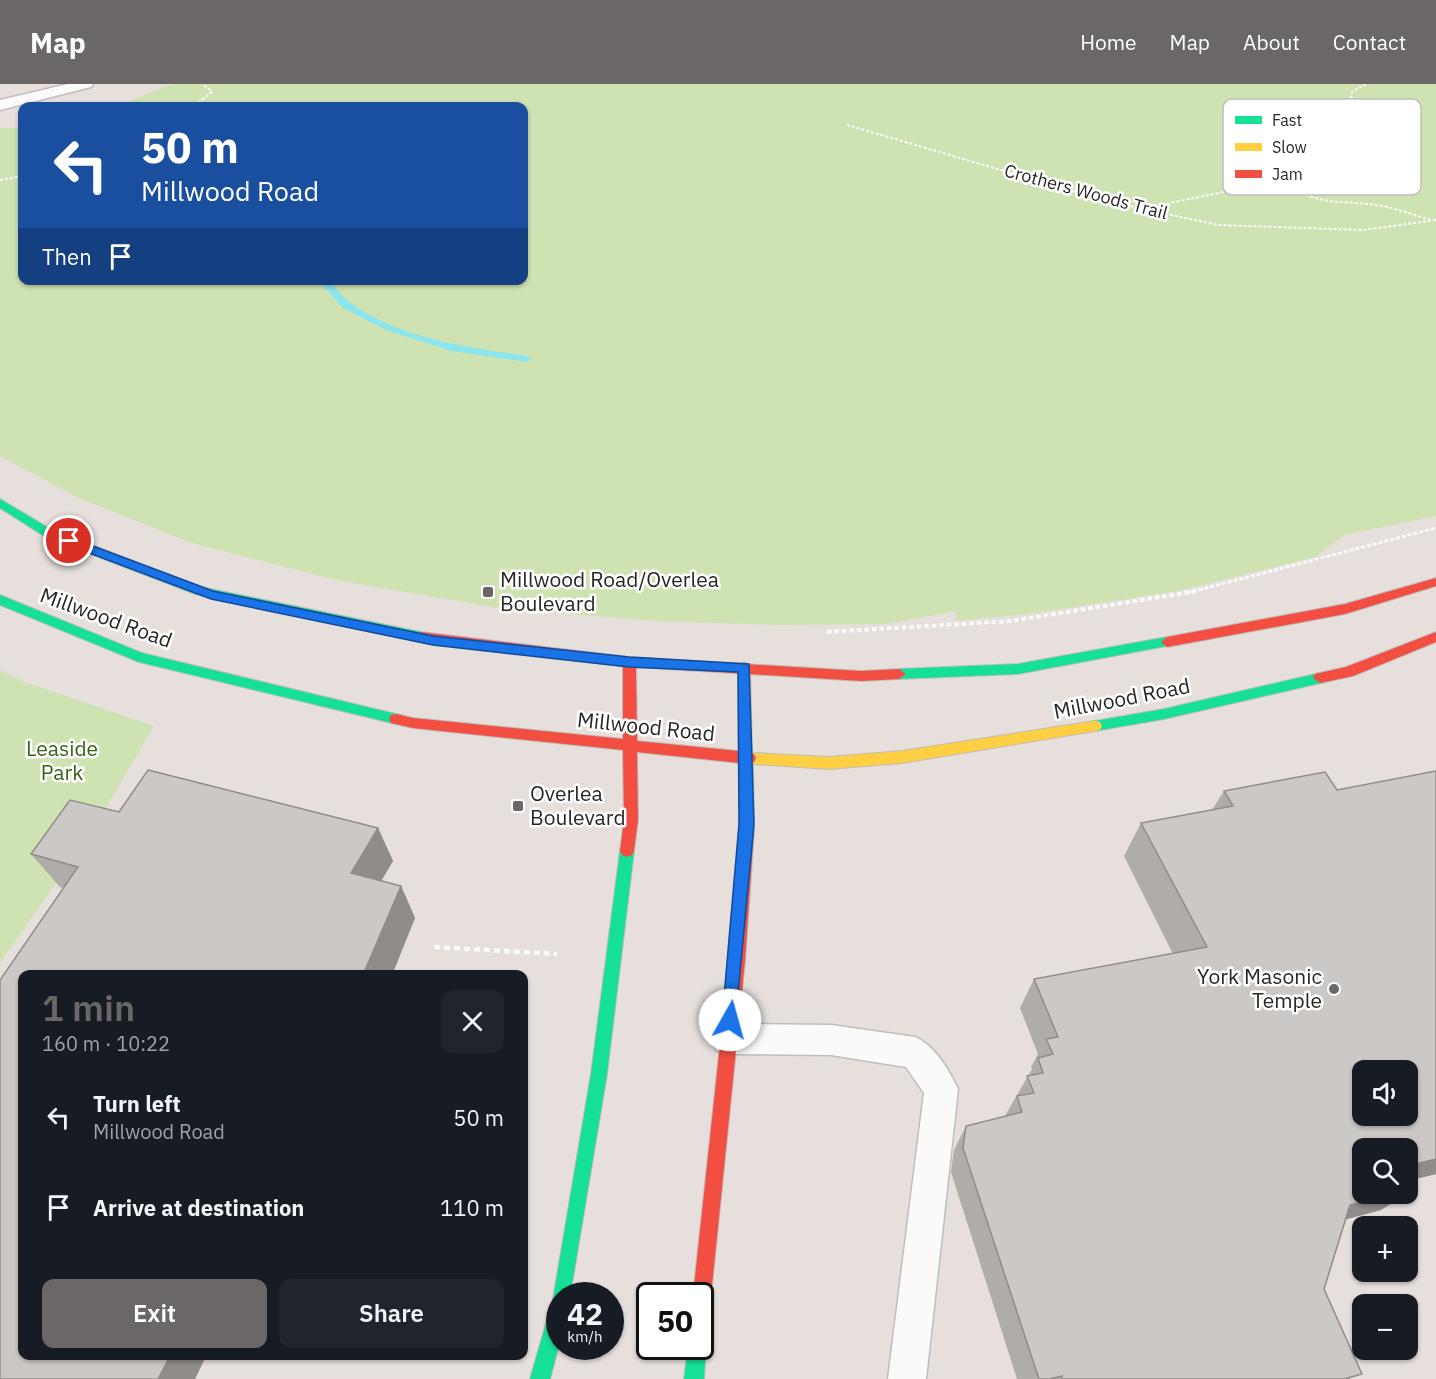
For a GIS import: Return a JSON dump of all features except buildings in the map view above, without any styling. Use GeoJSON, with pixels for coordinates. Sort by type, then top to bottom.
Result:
{"type":"FeatureCollection","features":[{"type":"Feature","properties":{"kind":"main road"},"geometry":{"type":"LineString","coordinates":[[0,503],[48,532],[211,595],[433,640],[629,662],[744,667],[861,676],[1018,669],[1345,609],[1436,582]]}},
{"type":"Feature","properties":{"kind":"main road","name":"Millwood Road"},"geometry":{"type":"LineString","coordinates":[[0,600],[139,657],[413,723],[746,758],[829,763],[902,757],[996,744],[1164,714],[1348,672],[1436,637]]}},
{"type":"Feature","properties":{"kind":"main road"},"geometry":{"type":"LineString","coordinates":[[563,1282],[601,1062],[631,820],[632,746],[629,662]]}},
{"type":"Feature","properties":{"kind":"main road"},"geometry":{"type":"LineString","coordinates":[[703,1282],[737,960],[747,824],[744,667]]}},
{"type":"Feature","properties":{"kind":"main road"},"geometry":{"type":"LineString","coordinates":[[540,1379],[546,1356]]}},
{"type":"Feature","properties":{"kind":"main road"},"geometry":{"type":"LineString","coordinates":[[694,1379],[696,1360]]}},
{"type":"Feature","properties":{"kind":"lane"},"geometry":{"type":"LineString","coordinates":[[0,105],[38,98],[86,84]]}},
{"type":"Feature","properties":{"kind":"lane"},"geometry":{"type":"LineString","coordinates":[[727,1039],[831,1040],[915,1053],[941,1089],[907,1379]]}},
{"type":"Feature","properties":{"kind":"path"},"geometry":{"type":"LineString","coordinates":[[199,102],[212,92],[203,84]]}},
{"type":"Feature","properties":{"kind":"path"},"geometry":{"type":"LineString","coordinates":[[1353,99],[1351,97],[1352,92],[1366,84]]}},
{"type":"Feature","properties":{"kind":"path","name":"Crothers Woods Trail"},"geometry":{"type":"LineString","coordinates":[[848,124],[1107,201],[1218,225],[1359,231],[1436,220]]}},
{"type":"Feature","properties":{"kind":"path"},"geometry":{"type":"LineString","coordinates":[[0,180],[18,177]]}},
{"type":"Feature","properties":{"kind":"path"},"geometry":{"type":"LineString","coordinates":[[1154,212],[1170,203],[1223,192]]}},
{"type":"Feature","properties":{"kind":"path"},"geometry":{"type":"LineString","coordinates":[[1304,195],[1376,205],[1430,221]]}},
{"type":"Feature","properties":{"kind":"path"},"geometry":{"type":"LineString","coordinates":[[825,632],[1011,621],[1199,591],[1436,528]]}},
{"type":"Feature","properties":{"kind":"path"},"geometry":{"type":"LineString","coordinates":[[434,947],[557,954]]}},
{"type":"Feature","properties":{"kind":"green space"},"geometry":{"type":"Polygon","coordinates":[[[172,84],[1436,84],[1436,516],[1344,535],[1315,557],[1178,591],[1036,613],[955,621],[957,611],[885,624],[778,625],[656,621],[498,608],[336,580],[192,543],[77,497],[0,456],[0,128],[18,128],[18,285],[528,285],[528,102],[128,102],[172,84]]]}},
{"type":"Feature","properties":{"kind":"green space","name":"Leaside Park"},"geometry":{"type":"Polygon","coordinates":[[[0,670],[24,682],[154,726],[92,831],[0,963],[0,670]]]}},
{"type":"Feature","properties":{"kind":"waterway"},"geometry":{"type":"LineString","coordinates":[[328,285],[347,306],[390,328],[452,348],[526,359]]}},
{"type":"Feature","properties":{"kind":"traffic: fast"},"geometry":{"type":"LineString","coordinates":[[0,503],[48,533],[199,591],[421,637]]}},
{"type":"Feature","properties":{"kind":"traffic: fast"},"geometry":{"type":"LineString","coordinates":[[0,600],[139,657],[396,719]]}},
{"type":"Feature","properties":{"kind":"traffic: fast"},"geometry":{"type":"LineString","coordinates":[[899,674],[1018,669],[1167,642]]}},
{"type":"Feature","properties":{"kind":"traffic: fast"},"geometry":{"type":"LineString","coordinates":[[1095,726],[1164,714],[1320,678]]}},
{"type":"Feature","properties":{"kind":"traffic: fast"},"geometry":{"type":"LineString","coordinates":[[563,1282],[599,1074],[627,851]]}},
{"type":"Feature","properties":{"kind":"traffic: fast"},"geometry":{"type":"LineString","coordinates":[[540,1379],[546,1356]]}},
{"type":"Feature","properties":{"kind":"traffic: fast"},"geometry":{"type":"LineString","coordinates":[[694,1379],[696,1360]]}},
{"type":"Feature","properties":{"kind":"traffic: slow"},"geometry":{"type":"LineString","coordinates":[[744,667],[747,831]]}},
{"type":"Feature","properties":{"kind":"traffic: slow"},"geometry":{"type":"LineString","coordinates":[[749,758],[829,763],[902,757],[1095,726]]}},
{"type":"Feature","properties":{"kind":"traffic: jam"},"geometry":{"type":"LineString","coordinates":[[1167,642],[1345,609],[1436,582]]}},
{"type":"Feature","properties":{"kind":"traffic: jam"},"geometry":{"type":"LineString","coordinates":[[421,637],[629,662],[861,676],[899,674]]}},
{"type":"Feature","properties":{"kind":"traffic: jam"},"geometry":{"type":"LineString","coordinates":[[1320,678],[1348,672],[1436,637]]}},
{"type":"Feature","properties":{"kind":"traffic: jam"},"geometry":{"type":"LineString","coordinates":[[627,851],[631,820],[629,662]]}},
{"type":"Feature","properties":{"kind":"traffic: jam"},"geometry":{"type":"LineString","coordinates":[[396,719],[413,723],[749,758]]}},
{"type":"Feature","properties":{"kind":"traffic: jam"},"geometry":{"type":"LineString","coordinates":[[703,1282],[737,961],[747,831]]}},
{"type":"Feature","properties":{"kind":"place","name":"Millwood Road/Overlea Boulevard"},"geometry":{"type":"Point","coordinates":[488,592]}},
{"type":"Feature","properties":{"kind":"place","name":"Overlea Boulevard"},"geometry":{"type":"Point","coordinates":[518,806]}},
{"type":"Feature","properties":{"kind":"place","name":"York Masonic Temple"},"geometry":{"type":"Point","coordinates":[1334,989]}},
{"type":"Feature","properties":{"kind":"route"},"geometry":{"type":"LineString","coordinates":[[69,541],[211,595],[433,640],[629,662],[744,667],[747,824],[730,1020]]}}]}
